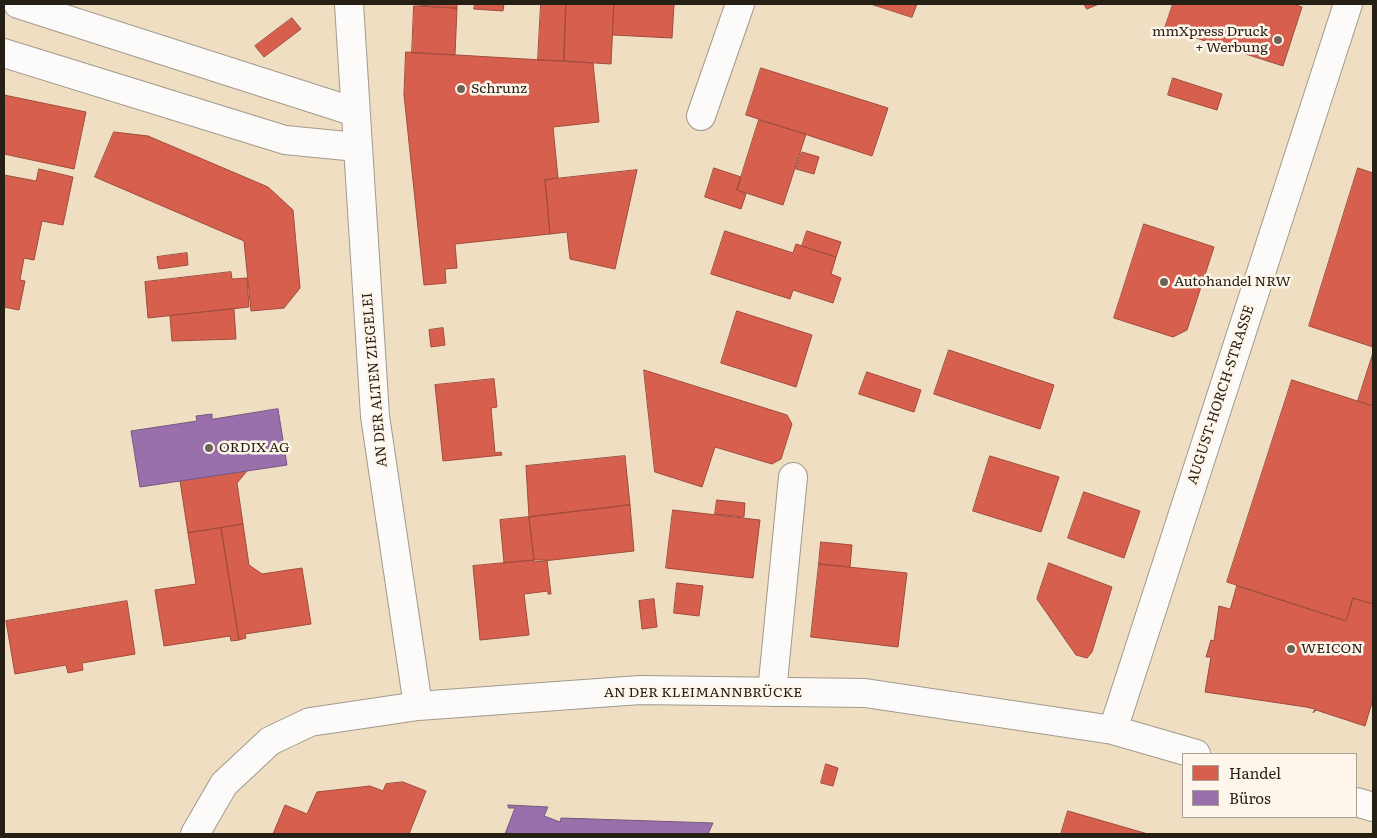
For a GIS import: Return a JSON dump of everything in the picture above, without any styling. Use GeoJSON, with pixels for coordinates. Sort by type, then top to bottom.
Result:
{"type":"FeatureCollection","features":[{"type":"Feature","properties":{"kind":"street"},"geometry":{"type":"LineString","coordinates":[[18,4],[355,112]]}},
{"type":"Feature","properties":{"kind":"street","name":"AN DER ALTEN ZIEGELEI"},"geometry":{"type":"LineString","coordinates":[[350,4],[357,146],[375,416],[418,706]]}},
{"type":"Feature","properties":{"kind":"street"},"geometry":{"type":"LineString","coordinates":[[701,116],[740,4]]}},
{"type":"Feature","properties":{"kind":"street","name":"AUGUST-HORCH-STRASSE"},"geometry":{"type":"LineString","coordinates":[[1113,730],[1348,4]]}},
{"type":"Feature","properties":{"kind":"street"},"geometry":{"type":"LineString","coordinates":[[4,53],[285,140],[357,146]]}},
{"type":"Feature","properties":{"kind":"street"},"geometry":{"type":"LineString","coordinates":[[772,692],[793,478]]}},
{"type":"Feature","properties":{"kind":"street","name":"AN DER KLEIMANNBRÜCKE"},"geometry":{"type":"LineString","coordinates":[[196,834],[224,784],[270,741],[310,722],[418,706],[640,690],[864,693],[1113,730],[1193,753]]}},
{"type":"Feature","properties":{"kind":"street"},"geometry":{"type":"LineString","coordinates":[[1357,802],[1373,807]]}},
{"type":"Feature","properties":{"kind":"shaded area"},"geometry":{"type":"Polygon","coordinates":[[[4,4],[1373,4],[1373,834],[4,834],[4,4]]]}},
{"type":"Feature","properties":{"kind":"building: Handel"},"geometry":{"type":"Polygon","coordinates":[[[408,4],[457,4],[457,8],[408,4]]]}},
{"type":"Feature","properties":{"kind":"building: Handel"},"geometry":{"type":"Polygon","coordinates":[[[475,4],[504,4],[503,11],[474,9],[475,4]]]}},
{"type":"Feature","properties":{"kind":"building: Handel"},"geometry":{"type":"Polygon","coordinates":[[[541,4],[566,4],[564,61],[538,60],[541,4]]]}},
{"type":"Feature","properties":{"kind":"building: Handel"},"geometry":{"type":"Polygon","coordinates":[[[566,4],[614,4],[611,64],[564,61],[566,4]]]}},
{"type":"Feature","properties":{"kind":"building: Handel"},"geometry":{"type":"Polygon","coordinates":[[[614,4],[674,4],[672,38],[613,35],[614,4]]]}},
{"type":"Feature","properties":{"kind":"building: Handel"},"geometry":{"type":"Polygon","coordinates":[[[871,4],[917,4],[912,17],[871,4]]]}},
{"type":"Feature","properties":{"kind":"building: Handel"},"geometry":{"type":"Polygon","coordinates":[[[1084,4],[1099,4],[1087,9],[1084,4]]]}},
{"type":"Feature","properties":{"kind":"building: Handel"},"geometry":{"type":"Polygon","coordinates":[[[1173,4],[1293,4],[1302,7],[1283,66],[1165,28],[1173,4]]]}},
{"type":"Feature","properties":{"kind":"building: Handel"},"geometry":{"type":"Polygon","coordinates":[[[414,6],[457,8],[455,55],[412,53],[414,6]]]}},
{"type":"Feature","properties":{"kind":"building: Handel"},"geometry":{"type":"Polygon","coordinates":[[[292,18],[301,29],[264,57],[255,46],[292,18]]]}},
{"type":"Feature","properties":{"kind":"building: Handel"},"geometry":{"type":"Polygon","coordinates":[[[406,52],[593,63],[599,122],[553,127],[558,178],[545,180],[550,234],[455,244],[457,268],[445,269],[446,283],[424,285],[404,95],[406,52]]]}},
{"type":"Feature","properties":{"kind":"building: Handel"},"geometry":{"type":"Polygon","coordinates":[[[761,68],[888,108],[872,156],[746,115],[761,68]]]}},
{"type":"Feature","properties":{"kind":"building: Handel"},"geometry":{"type":"Polygon","coordinates":[[[1173,78],[1222,94],[1217,110],[1168,95],[1173,78]]]}},
{"type":"Feature","properties":{"kind":"building: Handel"},"geometry":{"type":"Polygon","coordinates":[[[4,95],[86,112],[74,169],[4,154],[4,95]]]}},
{"type":"Feature","properties":{"kind":"building: Handel"},"geometry":{"type":"Polygon","coordinates":[[[759,120],[806,134],[783,205],[737,190],[759,120]]]}},
{"type":"Feature","properties":{"kind":"building: Handel"},"geometry":{"type":"Polygon","coordinates":[[[114,132],[148,136],[268,187],[293,210],[300,288],[284,308],[251,311],[244,241],[95,177],[114,132]]]}},
{"type":"Feature","properties":{"kind":"building: Handel"},"geometry":{"type":"Polygon","coordinates":[[[802,152],[819,157],[814,174],[796,169],[802,152]]]}},
{"type":"Feature","properties":{"kind":"building: Handel"},"geometry":{"type":"Polygon","coordinates":[[[714,168],[741,177],[737,190],[746,194],[741,209],[705,197],[714,168]]]}},
{"type":"Feature","properties":{"kind":"building: Handel"},"geometry":{"type":"Polygon","coordinates":[[[1358,168],[1373,173],[1373,347],[1309,326],[1358,168]]]}},
{"type":"Feature","properties":{"kind":"building: Handel"},"geometry":{"type":"Polygon","coordinates":[[[39,169],[73,177],[63,225],[42,221],[34,260],[24,258],[20,280],[25,281],[19,310],[4,307],[4,175],[36,181],[39,169]]]}},
{"type":"Feature","properties":{"kind":"building: Handel"},"geometry":{"type":"Polygon","coordinates":[[[637,170],[615,269],[570,259],[567,232],[550,234],[545,180],[637,170]]]}},
{"type":"Feature","properties":{"kind":"building: Handel","name":"Autohandel NRW"},"geometry":{"type":"Polygon","coordinates":[[[1144,224],[1214,247],[1187,330],[1173,337],[1114,318],[1144,224]]]}},
{"type":"Feature","properties":{"kind":"building: Handel"},"geometry":{"type":"Polygon","coordinates":[[[725,231],[793,253],[796,244],[836,257],[831,274],[841,278],[833,303],[793,290],[790,299],[711,274],[725,231]]]}},
{"type":"Feature","properties":{"kind":"building: Handel"},"geometry":{"type":"Polygon","coordinates":[[[807,231],[841,242],[836,257],[802,246],[807,231]]]}},
{"type":"Feature","properties":{"kind":"building: Handel"},"geometry":{"type":"Polygon","coordinates":[[[187,253],[188,265],[159,269],[157,257],[187,253]]]}},
{"type":"Feature","properties":{"kind":"building: Handel"},"geometry":{"type":"Polygon","coordinates":[[[231,272],[232,279],[247,278],[249,307],[148,318],[145,282],[231,272]]]}},
{"type":"Feature","properties":{"kind":"building: Handel"},"geometry":{"type":"Polygon","coordinates":[[[234,309],[236,339],[172,341],[170,316],[234,309]]]}},
{"type":"Feature","properties":{"kind":"building: Handel"},"geometry":{"type":"Polygon","coordinates":[[[737,311],[812,335],[796,387],[721,363],[737,311]]]}},
{"type":"Feature","properties":{"kind":"building: Handel"},"geometry":{"type":"Polygon","coordinates":[[[443,328],[445,345],[431,347],[429,330],[443,328]]]}},
{"type":"Feature","properties":{"kind":"building: Handel"},"geometry":{"type":"Polygon","coordinates":[[[949,350],[1054,385],[1040,429],[934,394],[949,350]]]}},
{"type":"Feature","properties":{"kind":"building: Handel"},"geometry":{"type":"Polygon","coordinates":[[[1373,353],[1373,406],[1358,401],[1373,353]]]}},
{"type":"Feature","properties":{"kind":"building: Handel"},"geometry":{"type":"Polygon","coordinates":[[[644,370],[787,415],[792,424],[781,459],[772,464],[715,447],[702,487],[655,472],[644,370]]]}},
{"type":"Feature","properties":{"kind":"building: Handel"},"geometry":{"type":"Polygon","coordinates":[[[867,372],[921,390],[914,412],[859,394],[867,372]]]}},
{"type":"Feature","properties":{"kind":"building: Handel"},"geometry":{"type":"Polygon","coordinates":[[[494,379],[497,407],[491,408],[495,453],[501,452],[502,455],[443,461],[435,385],[494,379]]]}},
{"type":"Feature","properties":{"kind":"building: Handel"},"geometry":{"type":"Polygon","coordinates":[[[1292,380],[1373,406],[1373,604],[1353,598],[1346,621],[1227,582],[1292,380]]]}},
{"type":"Feature","properties":{"kind":"building: Handel"},"geometry":{"type":"Polygon","coordinates":[[[625,456],[630,505],[529,517],[526,466],[625,456]]]}},
{"type":"Feature","properties":{"kind":"building: Handel"},"geometry":{"type":"Polygon","coordinates":[[[990,456],[1059,477],[1041,532],[973,511],[990,456]]]}},
{"type":"Feature","properties":{"kind":"building: Handel"},"geometry":{"type":"Polygon","coordinates":[[[247,471],[237,483],[243,524],[188,533],[180,481],[247,471]]]}},
{"type":"Feature","properties":{"kind":"building: Handel"},"geometry":{"type":"Polygon","coordinates":[[[1084,492],[1140,511],[1124,558],[1068,538],[1084,492]]]}},
{"type":"Feature","properties":{"kind":"building: Handel"},"geometry":{"type":"Polygon","coordinates":[[[717,500],[745,503],[744,517],[715,514],[717,500]]]}},
{"type":"Feature","properties":{"kind":"building: Handel"},"geometry":{"type":"Polygon","coordinates":[[[630,505],[634,551],[534,562],[529,517],[630,505]]]}},
{"type":"Feature","properties":{"kind":"building: Handel"},"geometry":{"type":"Polygon","coordinates":[[[673,510],[760,520],[753,578],[666,568],[673,510]]]}},
{"type":"Feature","properties":{"kind":"building: Handel"},"geometry":{"type":"Polygon","coordinates":[[[529,517],[534,560],[504,563],[500,520],[529,517]]]}},
{"type":"Feature","properties":{"kind":"building: Handel"},"geometry":{"type":"Polygon","coordinates":[[[243,524],[249,565],[262,574],[302,568],[311,624],[245,634],[246,638],[239,640],[221,528],[243,524]]]}},
{"type":"Feature","properties":{"kind":"building: Handel"},"geometry":{"type":"Polygon","coordinates":[[[221,528],[239,640],[231,641],[230,636],[164,646],[155,590],[196,584],[188,533],[221,528]]]}},
{"type":"Feature","properties":{"kind":"building: Handel"},"geometry":{"type":"Polygon","coordinates":[[[821,542],[852,545],[850,567],[819,564],[821,542]]]}},
{"type":"Feature","properties":{"kind":"building: Handel"},"geometry":{"type":"Polygon","coordinates":[[[547,560],[551,594],[548,594],[548,591],[524,594],[529,635],[480,640],[473,566],[547,560]]]}},
{"type":"Feature","properties":{"kind":"building: Handel"},"geometry":{"type":"Polygon","coordinates":[[[1049,563],[1112,587],[1092,652],[1087,658],[1076,655],[1037,599],[1049,563]]]}},
{"type":"Feature","properties":{"kind":"building: Handel"},"geometry":{"type":"Polygon","coordinates":[[[819,564],[907,573],[898,647],[811,637],[819,564]]]}},
{"type":"Feature","properties":{"kind":"building: Handel"},"geometry":{"type":"Polygon","coordinates":[[[677,583],[703,586],[699,616],[674,613],[677,583]]]}},
{"type":"Feature","properties":{"kind":"building: Handel","name":"WEICON"},"geometry":{"type":"Polygon","coordinates":[[[1237,586],[1346,621],[1353,598],[1373,604],[1373,699],[1365,726],[1316,710],[1313,713],[1315,709],[1306,707],[1205,692],[1211,657],[1206,657],[1211,640],[1214,641],[1219,606],[1230,609],[1237,586]]]}},
{"type":"Feature","properties":{"kind":"building: Handel"},"geometry":{"type":"Polygon","coordinates":[[[654,599],[657,627],[642,629],[639,601],[654,599]]]}},
{"type":"Feature","properties":{"kind":"building: Handel"},"geometry":{"type":"Polygon","coordinates":[[[127,601],[135,654],[82,663],[83,670],[68,673],[66,665],[15,674],[6,621],[127,601]]]}},
{"type":"Feature","properties":{"kind":"building: Handel"},"geometry":{"type":"Polygon","coordinates":[[[826,764],[838,768],[833,786],[821,783],[826,764]]]}},
{"type":"Feature","properties":{"kind":"building: Handel"},"geometry":{"type":"Polygon","coordinates":[[[403,782],[426,791],[409,834],[273,834],[285,805],[307,814],[317,792],[370,786],[383,791],[386,784],[403,782]]]}},
{"type":"Feature","properties":{"kind":"building: Handel"},"geometry":{"type":"Polygon","coordinates":[[[1068,811],[1148,834],[1061,834],[1068,811]]]}},
{"type":"Feature","properties":{"kind":"building: Büros","name":"ORDIX AG"},"geometry":{"type":"Polygon","coordinates":[[[278,409],[287,465],[140,487],[131,431],[197,421],[196,416],[212,414],[212,419],[278,409]]]}},
{"type":"Feature","properties":{"kind":"building: Büros"},"geometry":{"type":"Polygon","coordinates":[[[508,805],[548,807],[544,816],[560,822],[561,818],[713,823],[708,834],[505,834],[515,808],[509,808],[508,805]]]}},
{"type":"Feature","properties":{"kind":"place","name":"mmXpress Druck + Werbung"},"geometry":{"type":"Point","coordinates":[1278,40]}},
{"type":"Feature","properties":{"kind":"place","name":"Schrunz"},"geometry":{"type":"Point","coordinates":[461,89]}},
{"type":"Feature","properties":{"kind":"place","name":"Autohandel NRW"},"geometry":{"type":"Point","coordinates":[1164,282]}},
{"type":"Feature","properties":{"kind":"place","name":"ORDIX AG"},"geometry":{"type":"Point","coordinates":[209,448]}},
{"type":"Feature","properties":{"kind":"place","name":"WEICON"},"geometry":{"type":"Point","coordinates":[1291,649]}}]}
